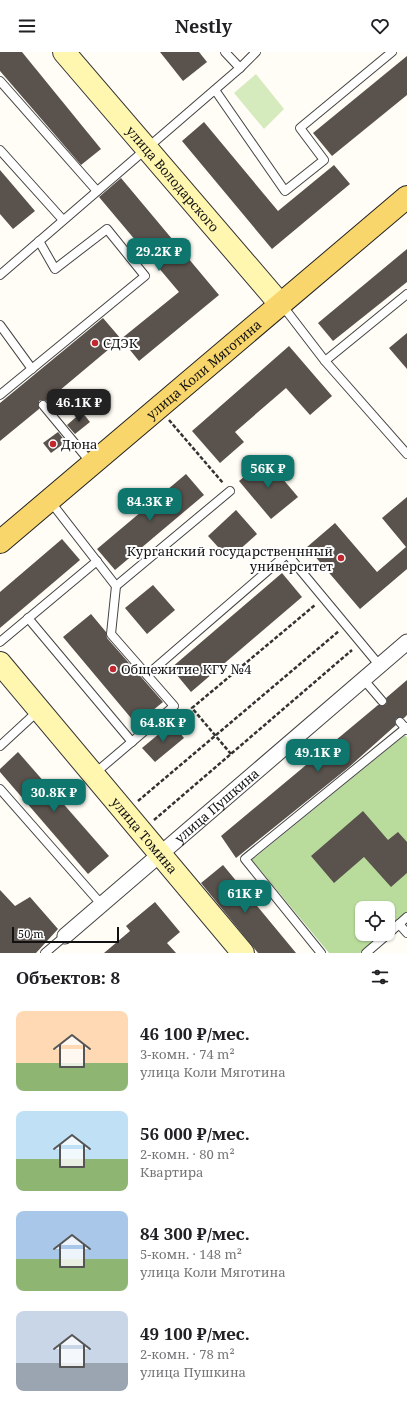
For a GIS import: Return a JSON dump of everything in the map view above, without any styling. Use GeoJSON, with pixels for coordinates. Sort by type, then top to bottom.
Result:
{"type":"FeatureCollection","features":[{"type":"Feature","properties":{"kind":"main road","name":"улица Коли Мяготина"},"geometry":{"type":"LineString","coordinates":[[0,542],[407,197]]}},
{"type":"Feature","properties":{"kind":"street","name":"улица Володарского"},"geometry":{"type":"LineString","coordinates":[[64,52],[148,148],[281,305]]}},
{"type":"Feature","properties":{"kind":"street","name":"улица Пушкина"},"geometry":{"type":"LineString","coordinates":[[65,936],[189,831],[407,642]]}},
{"type":"Feature","properties":{"kind":"street","name":"улица Томина"},"geometry":{"type":"LineString","coordinates":[[0,663],[39,711],[162,854],[243,953]]}},
{"type":"Feature","properties":{"kind":"lane"},"geometry":{"type":"LineString","coordinates":[[225,52],[240,68]]}},
{"type":"Feature","properties":{"kind":"lane"},"geometry":{"type":"LineString","coordinates":[[0,274],[215,90],[256,52]]}},
{"type":"Feature","properties":{"kind":"lane"},"geometry":{"type":"LineString","coordinates":[[215,90],[285,191],[324,160],[300,128],[392,52]]}},
{"type":"Feature","properties":{"kind":"lane"},"geometry":{"type":"LineString","coordinates":[[0,81],[97,191]]}},
{"type":"Feature","properties":{"kind":"lane"},"geometry":{"type":"LineString","coordinates":[[0,150],[63,220]]}},
{"type":"Feature","properties":{"kind":"lane"},"geometry":{"type":"LineString","coordinates":[[0,395],[24,379],[32,369],[145,276],[107,229],[55,268],[39,241]]}},
{"type":"Feature","properties":{"kind":"lane"},"geometry":{"type":"LineString","coordinates":[[325,361],[407,294]]}},
{"type":"Feature","properties":{"kind":"lane"},"geometry":{"type":"LineString","coordinates":[[281,305],[325,361],[407,454]]}},
{"type":"Feature","properties":{"kind":"lane"},"geometry":{"type":"LineString","coordinates":[[0,325],[32,369]]}},
{"type":"Feature","properties":{"kind":"lane"},"geometry":{"type":"LineString","coordinates":[[44,405],[92,465]]}},
{"type":"Feature","properties":{"kind":"lane"},"geometry":{"type":"LineString","coordinates":[[116,586],[230,491]]}},
{"type":"Feature","properties":{"kind":"lane"},"geometry":{"type":"LineString","coordinates":[[50,500],[116,586],[111,634],[174,706],[94,774]]}},
{"type":"Feature","properties":{"kind":"lane"},"geometry":{"type":"LineString","coordinates":[[147,675],[287,554],[380,666]]}},
{"type":"Feature","properties":{"kind":"lane"},"geometry":{"type":"LineString","coordinates":[[0,642],[97,561]]}},
{"type":"Feature","properties":{"kind":"lane"},"geometry":{"type":"LineString","coordinates":[[28,618],[132,742]]}},
{"type":"Feature","properties":{"kind":"lane"},"geometry":{"type":"LineString","coordinates":[[364,680],[382,701]]}},
{"type":"Feature","properties":{"kind":"lane"},"geometry":{"type":"LineString","coordinates":[[0,746],[39,711]]}},
{"type":"Feature","properties":{"kind":"lane"},"geometry":{"type":"LineString","coordinates":[[321,953],[245,859],[407,728],[400,722]]}},
{"type":"Feature","properties":{"kind":"lane"},"geometry":{"type":"LineString","coordinates":[[0,789],[102,905]]}},
{"type":"Feature","properties":{"kind":"lane"},"geometry":{"type":"LineString","coordinates":[[395,928],[407,917]]}},
{"type":"Feature","properties":{"kind":"lane"},"geometry":{"type":"LineString","coordinates":[[399,924],[407,933]]}},
{"type":"Feature","properties":{"kind":"lane","name":"улица Пушкина"},"geometry":{"type":"LineString","coordinates":[[45,953],[65,936]]}},
{"type":"Feature","properties":{"kind":"lane"},"geometry":{"type":"LineString","coordinates":[[366,953],[380,941]]}},
{"type":"Feature","properties":{"kind":"path"},"geometry":{"type":"LineString","coordinates":[[158,408],[230,491]]}},
{"type":"Feature","properties":{"kind":"path"},"geometry":{"type":"LineString","coordinates":[[232,754],[192,708],[324,598]]}},
{"type":"Feature","properties":{"kind":"path"},"geometry":{"type":"LineString","coordinates":[[125,811],[346,625]]}},
{"type":"Feature","properties":{"kind":"path"},"geometry":{"type":"LineString","coordinates":[[142,831],[361,642]]}},
{"type":"Feature","properties":{"kind":"green space"},"geometry":{"type":"Polygon","coordinates":[[[256,74],[284,109],[264,129],[234,93],[256,74]]]}},
{"type":"Feature","properties":{"kind":"green space"},"geometry":{"type":"Polygon","coordinates":[[[405,735],[407,738],[407,912],[395,923],[395,901],[355,901],[355,941],[374,941],[360,953],[329,953],[252,860],[405,735]]]}},
{"type":"Feature","properties":{"kind":"building"},"geometry":{"type":"Polygon","coordinates":[[[0,52],[22,52],[101,149],[81,165],[0,71],[0,52]]]}},
{"type":"Feature","properties":{"kind":"building"},"geometry":{"type":"Polygon","coordinates":[[[160,52],[199,52],[207,62],[183,81],[160,52]]]}},
{"type":"Feature","properties":{"kind":"building"},"geometry":{"type":"Polygon","coordinates":[[[407,56],[407,95],[332,156],[313,133],[407,56]]]}},
{"type":"Feature","properties":{"kind":"building"},"geometry":{"type":"Polygon","coordinates":[[[204,122],[278,211],[334,165],[350,184],[272,249],[182,141],[204,122]]]}},
{"type":"Feature","properties":{"kind":"building"},"geometry":{"type":"Polygon","coordinates":[[[0,170],[35,211],[13,229],[0,214],[0,170]]]}},
{"type":"Feature","properties":{"kind":"building"},"geometry":{"type":"Polygon","coordinates":[[[121,178],[219,295],[139,361],[121,339],[179,292],[99,197],[121,178]]]}},
{"type":"Feature","properties":{"kind":"building"},"geometry":{"type":"Polygon","coordinates":[[[407,249],[407,282],[333,341],[318,323],[407,249]]]}},
{"type":"Feature","properties":{"kind":"building"},"geometry":{"type":"Polygon","coordinates":[[[103,318],[121,339],[47,401],[39,401],[39,409],[0,441],[0,403],[103,318]]]}},
{"type":"Feature","properties":{"kind":"building"},"geometry":{"type":"Polygon","coordinates":[[[407,333],[407,369],[389,348],[407,333]]]}},
{"type":"Feature","properties":{"kind":"building"},"geometry":{"type":"Polygon","coordinates":[[[289,346],[332,396],[310,415],[286,388],[235,432],[244,442],[220,463],[192,431],[289,346]]]}},
{"type":"Feature","properties":{"kind":"building"},"geometry":{"type":"Polygon","coordinates":[[[82,412],[90,422],[75,434],[67,425],[82,412]]]}},
{"type":"Feature","properties":{"kind":"building","name":"Дюна"},"geometry":{"type":"Polygon","coordinates":[[[58,432],[66,442],[51,453],[43,443],[58,432]]]}},
{"type":"Feature","properties":{"kind":"building"},"geometry":{"type":"Polygon","coordinates":[[[266,459],[298,497],[271,519],[239,481],[266,459]]]}},
{"type":"Feature","properties":{"kind":"building"},"geometry":{"type":"Polygon","coordinates":[[[186,474],[204,495],[115,570],[97,549],[186,474]]]}},
{"type":"Feature","properties":{"kind":"building","name":"Курганский государственнный университет"},"geometry":{"type":"Polygon","coordinates":[[[407,497],[407,569],[360,609],[307,547],[335,523],[377,572],[406,547],[382,518],[407,497]]]}},
{"type":"Feature","properties":{"kind":"building"},"geometry":{"type":"Polygon","coordinates":[[[236,510],[257,534],[229,559],[208,536],[236,510]]]}},
{"type":"Feature","properties":{"kind":"building"},"geometry":{"type":"Polygon","coordinates":[[[62,539],[80,560],[0,628],[0,592],[62,539]]]}},
{"type":"Feature","properties":{"kind":"building"},"geometry":{"type":"Polygon","coordinates":[[[282,573],[302,597],[191,692],[171,668],[282,573]]]}},
{"type":"Feature","properties":{"kind":"building"},"geometry":{"type":"Polygon","coordinates":[[[153,585],[175,610],[147,634],[125,608],[153,585]]]}},
{"type":"Feature","properties":{"kind":"building","name":"Общежитие КГУ №4"},"geometry":{"type":"Polygon","coordinates":[[[91,614],[106,632],[107,638],[163,702],[136,724],[63,637],[91,614]]]}},
{"type":"Feature","properties":{"kind":"building"},"geometry":{"type":"Polygon","coordinates":[[[407,680],[407,715],[404,718],[397,718],[395,721],[396,725],[349,767],[236,858],[221,836],[378,705],[385,705],[387,702],[386,698],[407,680]]]}},
{"type":"Feature","properties":{"kind":"building"},"geometry":{"type":"Polygon","coordinates":[[[172,723],[184,738],[155,762],[142,748],[172,723]]]}},
{"type":"Feature","properties":{"kind":"building"},"geometry":{"type":"Polygon","coordinates":[[[18,752],[109,856],[88,874],[0,772],[0,769],[18,752]]]}},
{"type":"Feature","properties":{"kind":"building"},"geometry":{"type":"Polygon","coordinates":[[[363,811],[388,840],[398,832],[407,842],[407,873],[391,887],[364,857],[334,883],[311,856],[363,811]]]}},
{"type":"Feature","properties":{"kind":"building"},"geometry":{"type":"Polygon","coordinates":[[[223,865],[296,953],[258,953],[201,883],[223,865]]]}},
{"type":"Feature","properties":{"kind":"building"},"geometry":{"type":"Polygon","coordinates":[[[0,890],[15,906],[30,897],[58,929],[36,953],[0,953],[0,890]]]}},
{"type":"Feature","properties":{"kind":"building"},"geometry":{"type":"Polygon","coordinates":[[[155,902],[180,932],[167,943],[176,953],[104,953],[130,931],[126,926],[155,902]]]}},
{"type":"Feature","properties":{"kind":"place","name":"СДЭК"},"geometry":{"type":"Point","coordinates":[95,343]}},
{"type":"Feature","properties":{"kind":"place","name":"Дюна"},"geometry":{"type":"Point","coordinates":[53,444]}},
{"type":"Feature","properties":{"kind":"place","name":"Курганский государственнный университет"},"geometry":{"type":"Point","coordinates":[341,558]}},
{"type":"Feature","properties":{"kind":"place","name":"Общежитие КГУ №4"},"geometry":{"type":"Point","coordinates":[113,669]}}]}
